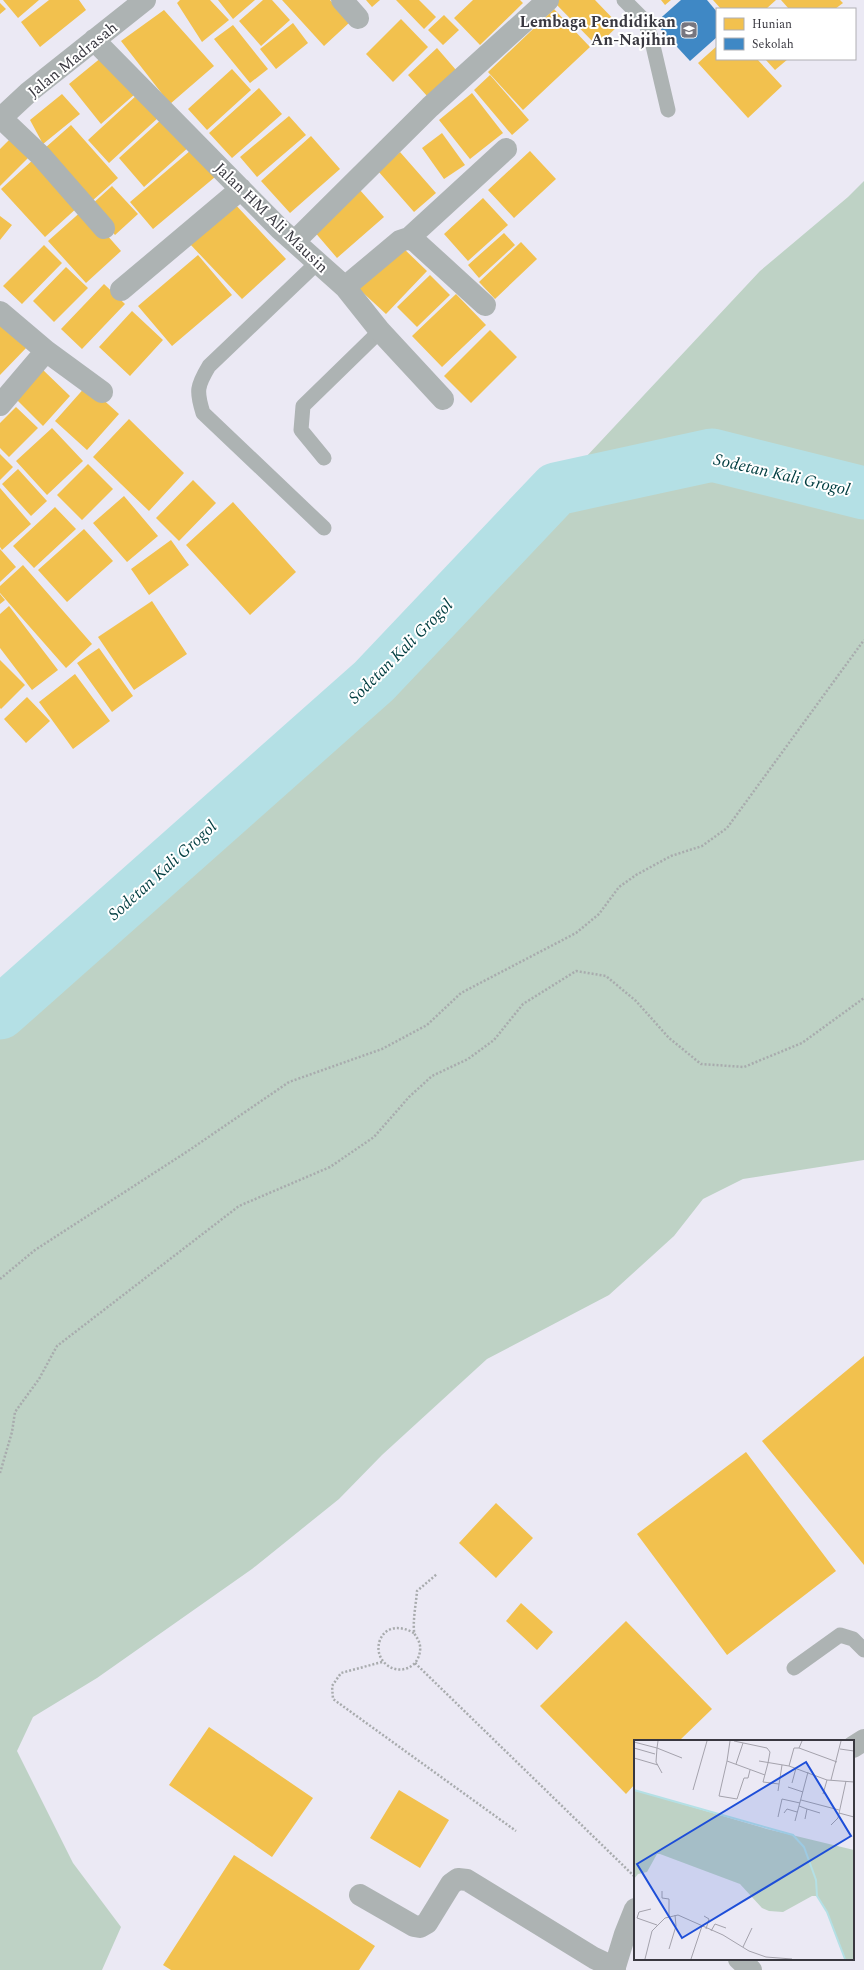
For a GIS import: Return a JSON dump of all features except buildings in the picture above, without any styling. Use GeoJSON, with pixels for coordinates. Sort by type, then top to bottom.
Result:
{"type":"FeatureCollection","features":[{"type":"Feature","properties":{"kind":"street","name":"Jalan Madrasah"},"geometry":{"type":"LineString","coordinates":[[1,118],[29,92],[145,0]]}},
{"type":"Feature","properties":{"kind":"street"},"geometry":{"type":"LineString","coordinates":[[342,0],[358,18]]}},
{"type":"Feature","properties":{"kind":"street"},"geometry":{"type":"LineString","coordinates":[[295,241],[430,107],[548,0]]}},
{"type":"Feature","properties":{"kind":"street","name":"Jalan HM Ali Mausin"},"geometry":{"type":"LineString","coordinates":[[94,40],[280,229],[345,287],[380,331],[443,399]]}},
{"type":"Feature","properties":{"kind":"street"},"geometry":{"type":"LineString","coordinates":[[1,118],[41,156],[104,228]]}},
{"type":"Feature","properties":{"kind":"street"},"geometry":{"type":"LineString","coordinates":[[345,287],[400,241],[409,238],[506,149]]}},
{"type":"Feature","properties":{"kind":"street"},"geometry":{"type":"LineString","coordinates":[[121,290],[241,189]]}},
{"type":"Feature","properties":{"kind":"street"},"geometry":{"type":"LineString","coordinates":[[409,238],[416,242],[485,305]]}},
{"type":"Feature","properties":{"kind":"street"},"geometry":{"type":"LineString","coordinates":[[0,312],[46,351],[102,392]]}},
{"type":"Feature","properties":{"kind":"street"},"geometry":{"type":"LineString","coordinates":[[0,405],[46,351]]}},
{"type":"Feature","properties":{"kind":"street"},"geometry":{"type":"LineString","coordinates":[[854,1746],[864,1740]]}},
{"type":"Feature","properties":{"kind":"street"},"geometry":{"type":"LineString","coordinates":[[360,1895],[414,1926],[420,1927],[427,1923],[451,1884],[458,1879],[467,1880],[594,1958],[615,1969],[625,1934],[634,1912]]}},
{"type":"Feature","properties":{"kind":"street"},"geometry":{"type":"LineString","coordinates":[[740,1960],[751,1970]]}},
{"type":"Feature","properties":{"kind":"lane"},"geometry":{"type":"LineString","coordinates":[[624,0],[644,20],[651,37],[668,110]]}},
{"type":"Feature","properties":{"kind":"lane"},"geometry":{"type":"LineString","coordinates":[[318,262],[209,366],[200,381],[198,396],[203,413],[324,528]]}},
{"type":"Feature","properties":{"kind":"lane"},"geometry":{"type":"LineString","coordinates":[[324,458],[301,430],[303,406],[380,331]]}},
{"type":"Feature","properties":{"kind":"lane"},"geometry":{"type":"LineString","coordinates":[[794,1668],[840,1635],[853,1639],[864,1650]]}},
{"type":"Feature","properties":{"kind":"path"},"geometry":{"type":"LineString","coordinates":[[0,1279],[35,1250],[188,1151],[289,1082],[382,1048],[427,1025],[461,993],[576,932],[599,914],[619,887],[636,875],[671,856],[702,846],[727,828],[864,640]]}},
{"type":"Feature","properties":{"kind":"path"},"geometry":{"type":"LineString","coordinates":[[0,1473],[12,1432],[16,1412],[39,1379],[57,1346],[239,1206],[330,1166],[374,1137],[409,1097],[432,1076],[468,1059],[494,1040],[523,1004],[576,971],[606,976],[636,1001],[669,1038],[701,1064],[744,1067],[802,1044],[864,998]]}},
{"type":"Feature","properties":{"kind":"path"},"geometry":{"type":"LineString","coordinates":[[414,1633],[417,1591],[437,1574]]}},
{"type":"Feature","properties":{"kind":"path"},"geometry":{"type":"LineString","coordinates":[[396,1627],[406,1628],[414,1633],[420,1642],[420,1653],[416,1663],[408,1668],[399,1670],[390,1668],[382,1662],[378,1645],[388,1630],[396,1627]]}},
{"type":"Feature","properties":{"kind":"path"},"geometry":{"type":"LineString","coordinates":[[382,1662],[341,1674],[332,1686],[333,1700],[516,1831]]}},
{"type":"Feature","properties":{"kind":"path"},"geometry":{"type":"LineString","coordinates":[[416,1663],[634,1875]]}},
{"type":"Feature","properties":{"kind":"green space"},"geometry":{"type":"Polygon","coordinates":[[[864,181],[864,1160],[743,1179],[703,1199],[674,1236],[609,1295],[487,1359],[382,1455],[339,1499],[252,1569],[97,1678],[33,1717],[17,1751],[73,1863],[121,1927],[102,1970],[0,1970],[0,1013],[374,681],[760,271],[848,197],[864,181]]]}},
{"type":"Feature","properties":{"kind":"waterway","name":"Sodetan Kali Grogol"},"geometry":{"type":"LineString","coordinates":[[0,1013],[374,681],[556,489],[712,455],[864,493]]}},
{"type":"Feature","properties":{"kind":"place","name":"Lembaga Pendidikan An-Najihin"},"geometry":{"type":"Point","coordinates":[689,30]}}]}
